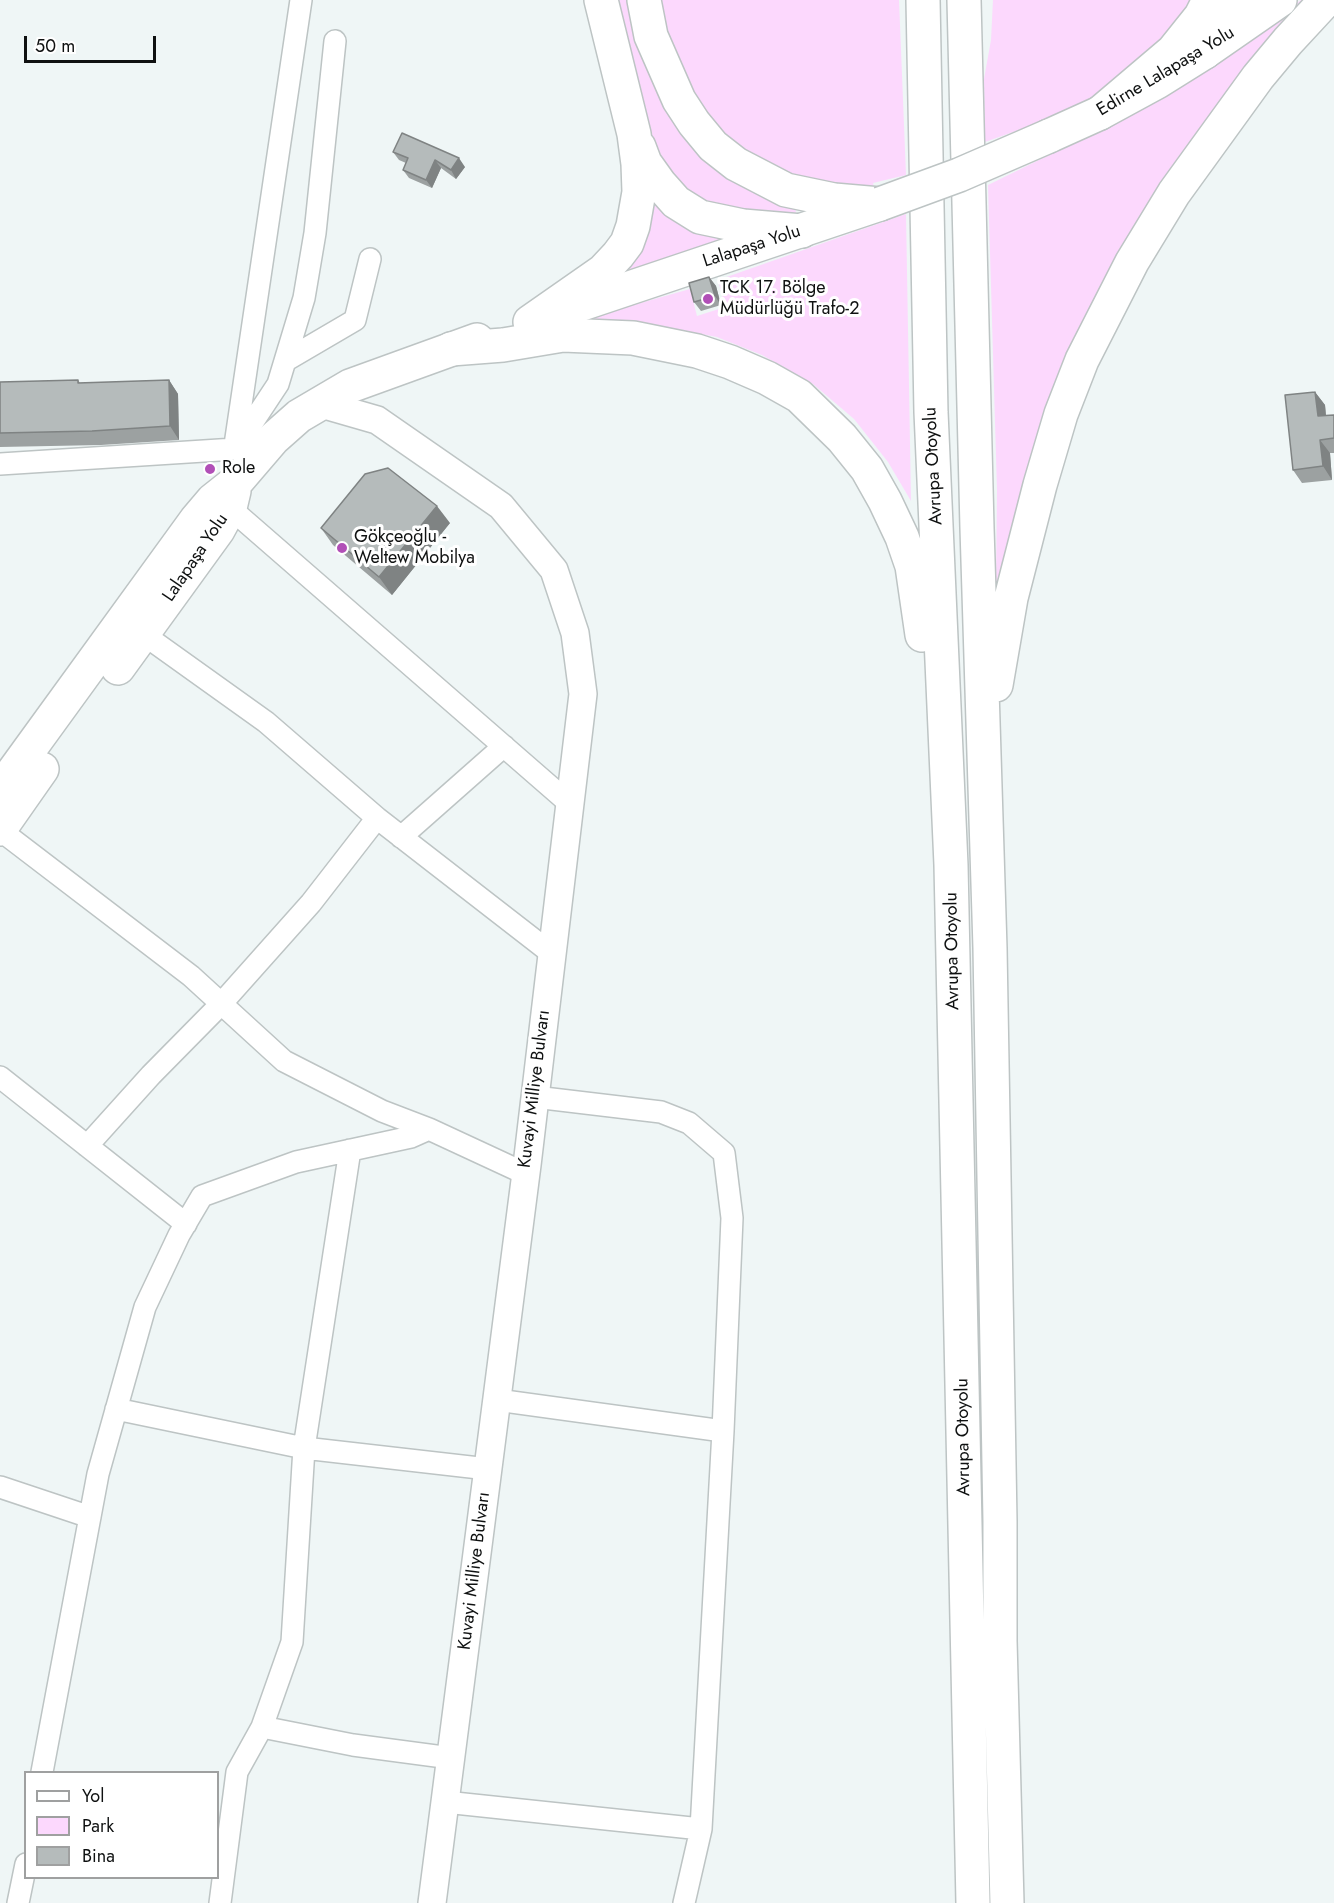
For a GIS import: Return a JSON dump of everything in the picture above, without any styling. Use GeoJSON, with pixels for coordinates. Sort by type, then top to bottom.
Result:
{"type":"FeatureCollection","features":[{"type":"Feature","properties":{"kind":"main road"},"geometry":{"type":"LineString","coordinates":[[530,322],[603,271],[627,243],[633,226],[639,192],[634,134],[601,0]]}},
{"type":"Feature","properties":{"kind":"main road"},"geometry":{"type":"LineString","coordinates":[[644,0],[651,36],[679,100],[713,146],[736,164],[786,190],[834,200],[880,204]]}},
{"type":"Feature","properties":{"kind":"main road","name":"Avrupa Otoyolu"},"geometry":{"type":"LineString","coordinates":[[923,0],[931,412],[946,735],[962,1349],[973,1903]]}},
{"type":"Feature","properties":{"kind":"main road"},"geometry":{"type":"LineString","coordinates":[[1100,113],[1173,51],[1201,16],[1209,0]]}},
{"type":"Feature","properties":{"kind":"main road"},"geometry":{"type":"LineString","coordinates":[[1205,52],[1221,33],[1238,0]]}},
{"type":"Feature","properties":{"kind":"main road","name":"Edirne Lalapaşa Yolu"},"geometry":{"type":"LineString","coordinates":[[1048,136],[1100,113],[1205,52],[1280,0]]}},
{"type":"Feature","properties":{"kind":"main road"},"geometry":{"type":"LineString","coordinates":[[984,730],[994,695],[1011,598],[1037,495],[1061,414],[1082,360],[1132,262],[1174,193],[1258,77],[1287,41],[1326,0]]}},
{"type":"Feature","properties":{"kind":"main road","name":"Avrupa Otoyolu"},"geometry":{"type":"LineString","coordinates":[[967,10],[997,1277],[1001,1741],[1007,1903]]}},
{"type":"Feature","properties":{"kind":"main road"},"geometry":{"type":"LineString","coordinates":[[634,134],[645,163],[660,184],[686,209],[716,222],[802,231]]}},
{"type":"Feature","properties":{"kind":"main road","name":"Lalapaşa Yolu"},"geometry":{"type":"LineString","coordinates":[[451,349],[880,204],[949,179],[1048,136]]}},
{"type":"Feature","properties":{"kind":"main road"},"geometry":{"type":"LineString","coordinates":[[236,478],[298,416],[318,403],[350,386],[451,349],[503,345],[563,335],[633,338],[698,351],[730,362],[767,378],[799,396],[821,415],[867,469],[902,537],[912,566],[926,654],[946,735]]}},
{"type":"Feature","properties":{"kind":"main road","name":"Lalapaşa Yolu"},"geometry":{"type":"LineString","coordinates":[[0,829],[218,530],[236,478]]}},
{"type":"Feature","properties":{"kind":"main road","name":"Lalapaşa Yolu"},"geometry":{"type":"LineString","coordinates":[[0,790],[195,520],[236,478]]}},
{"type":"Feature","properties":{"kind":"street"},"geometry":{"type":"LineString","coordinates":[[236,478],[301,0]]}},
{"type":"Feature","properties":{"kind":"street"},"geometry":{"type":"LineString","coordinates":[[236,478],[278,384],[304,298],[315,233],[335,41]]}},
{"type":"Feature","properties":{"kind":"street"},"geometry":{"type":"LineString","coordinates":[[285,362],[355,320],[370,259]]}},
{"type":"Feature","properties":{"kind":"street","name":"Kuvayi Milliye Bulvarı"},"geometry":{"type":"LineString","coordinates":[[318,403],[377,420],[501,506],[554,570],[575,633],[583,694],[526,1174],[432,1903]]}},
{"type":"Feature","properties":{"kind":"street"},"geometry":{"type":"LineString","coordinates":[[0,464],[236,478],[504,746],[569,803]]}},
{"type":"Feature","properties":{"kind":"street"},"geometry":{"type":"LineString","coordinates":[[143,634],[266,722],[377,818],[551,953]]}},
{"type":"Feature","properties":{"kind":"street"},"geometry":{"type":"LineString","coordinates":[[401,837],[504,746]]}},
{"type":"Feature","properties":{"kind":"street"},"geometry":{"type":"LineString","coordinates":[[87,1146],[151,1075],[221,1004],[311,903],[377,818]]}},
{"type":"Feature","properties":{"kind":"street"},"geometry":{"type":"LineString","coordinates":[[0,829],[191,976],[284,1061],[382,1111],[429,1129],[526,1174]]}},
{"type":"Feature","properties":{"kind":"street"},"geometry":{"type":"LineString","coordinates":[[0,1077],[186,1224]]}},
{"type":"Feature","properties":{"kind":"street"},"geometry":{"type":"LineString","coordinates":[[535,1097],[661,1112],[689,1123],[724,1153],[732,1218],[723,1431],[701,1829],[684,1903]]}},
{"type":"Feature","properties":{"kind":"street"},"geometry":{"type":"LineString","coordinates":[[42,1771],[98,1474],[116,1409],[145,1307],[202,1196],[296,1161],[411,1137],[429,1129]]}},
{"type":"Feature","properties":{"kind":"street"},"geometry":{"type":"LineString","coordinates":[[220,1903],[237,1772],[262,1727],[292,1642],[304,1448],[350,1150]]}},
{"type":"Feature","properties":{"kind":"street"},"geometry":{"type":"LineString","coordinates":[[497,1400],[723,1431]]}},
{"type":"Feature","properties":{"kind":"street"},"geometry":{"type":"LineString","coordinates":[[116,1409],[304,1448],[488,1469]]}},
{"type":"Feature","properties":{"kind":"street"},"geometry":{"type":"LineString","coordinates":[[0,1487],[90,1517]]}},
{"type":"Feature","properties":{"kind":"street"},"geometry":{"type":"LineString","coordinates":[[262,1727],[353,1745],[451,1758]]}},
{"type":"Feature","properties":{"kind":"street"},"geometry":{"type":"LineString","coordinates":[[446,1802],[701,1829]]}},
{"type":"Feature","properties":{"kind":"street"},"geometry":{"type":"LineString","coordinates":[[18,1903],[24,1874]]}},
{"type":"Feature","properties":{"kind":"green space"},"geometry":{"type":"Polygon","coordinates":[[[611,0],[633,0],[648,62],[795,203],[796,215],[777,219],[689,198],[653,157],[611,0]]]}},
{"type":"Feature","properties":{"kind":"green space"},"geometry":{"type":"Polygon","coordinates":[[[662,0],[899,0],[906,175],[873,183],[874,188],[806,186],[727,142],[730,138],[706,114],[688,85],[673,52],[665,24],[662,0]]]}},
{"type":"Feature","properties":{"kind":"green space"},"geometry":{"type":"Polygon","coordinates":[[[993,0],[1197,0],[1183,22],[1098,95],[1061,115],[985,142],[984,79],[991,40],[993,0]]]}},
{"type":"Feature","properties":{"kind":"green space"},"geometry":{"type":"Polygon","coordinates":[[[1301,0],[1312,0],[1159,195],[1004,581],[996,582],[997,490],[988,185],[1090,135],[1249,39],[1301,0]]]}},
{"type":"Feature","properties":{"kind":"green space"},"geometry":{"type":"Polygon","coordinates":[[[647,196],[735,236],[610,279],[647,196]]]}},
{"type":"Feature","properties":{"kind":"green space"},"geometry":{"type":"Polygon","coordinates":[[[906,214],[911,501],[888,462],[854,419],[813,384],[762,355],[717,337],[640,322],[570,323],[690,289],[697,316],[725,307],[718,280],[906,214]]]}},
{"type":"Feature","properties":{"kind":"building"},"geometry":{"type":"Polygon","coordinates":[[[402,133],[459,158],[451,170],[435,160],[426,180],[403,170],[408,158],[393,152],[402,133]]]}},
{"type":"Feature","properties":{"kind":"building"},"geometry":{"type":"Polygon","coordinates":[[[709,277],[715,296],[694,302],[689,283],[709,277]]]}},
{"type":"Feature","properties":{"kind":"building"},"geometry":{"type":"Polygon","coordinates":[[[78,380],[78,383],[169,380],[170,426],[0,433],[0,382],[78,380]]]}},
{"type":"Feature","properties":{"kind":"building"},"geometry":{"type":"Polygon","coordinates":[[[1315,392],[1318,416],[1334,415],[1334,438],[1320,440],[1323,466],[1293,470],[1285,395],[1315,392]]]}},
{"type":"Feature","properties":{"kind":"building"},"geometry":{"type":"Polygon","coordinates":[[[388,468],[437,506],[379,577],[321,528],[365,474],[388,468]]]}},
{"type":"Feature","properties":{"kind":"place","name":"TCK 17. Bölge Müdürlüğü Trafo-2"},"geometry":{"type":"Point","coordinates":[708,299]}},
{"type":"Feature","properties":{"kind":"place","name":"Role"},"geometry":{"type":"Point","coordinates":[210,469]}},
{"type":"Feature","properties":{"kind":"place","name":"Gökçeoğlu - Weltew Mobilya"},"geometry":{"type":"Point","coordinates":[342,548]}}]}
